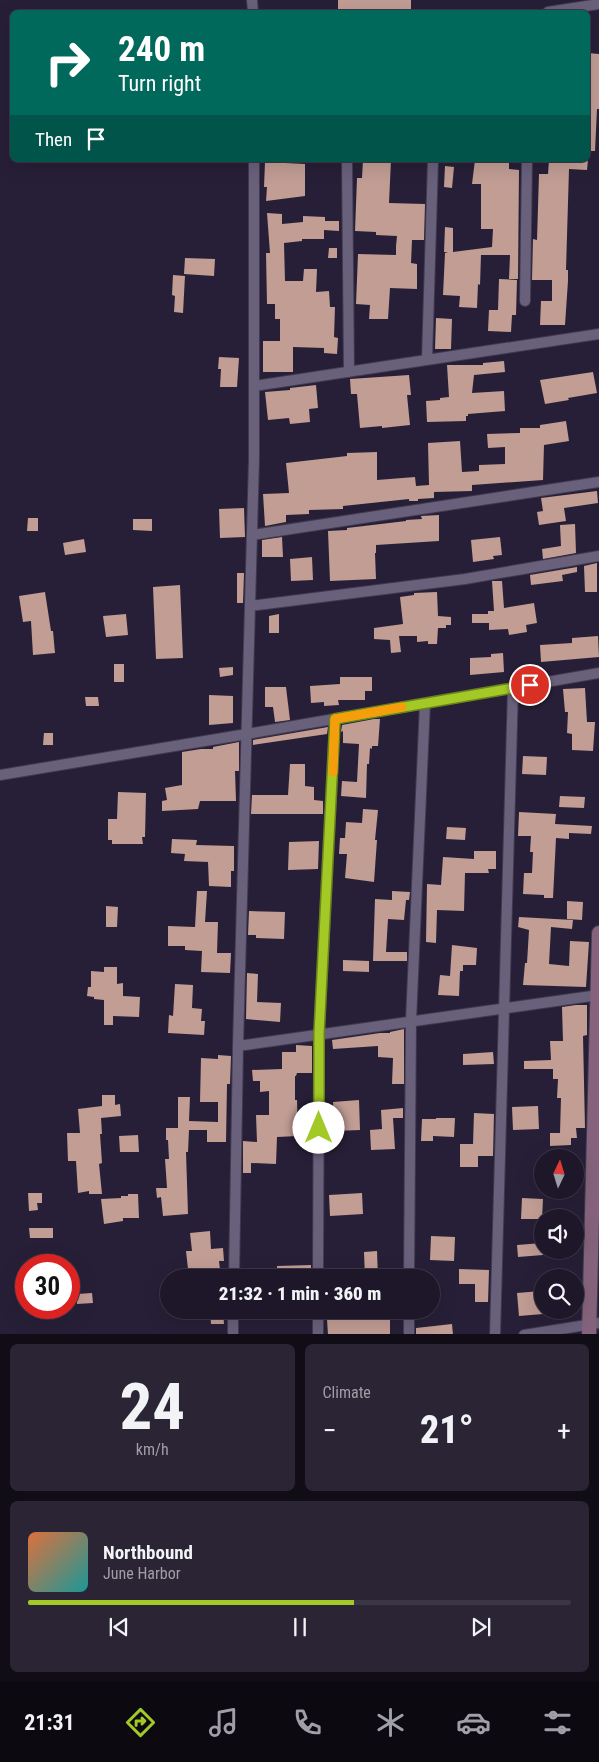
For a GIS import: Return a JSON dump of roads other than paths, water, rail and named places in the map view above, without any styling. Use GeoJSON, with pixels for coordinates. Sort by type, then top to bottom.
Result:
{"type":"FeatureCollection","features":[{"type":"Feature","properties":{"kind":"main road"},"geometry":{"type":"LineString","coordinates":[[592,1327],[599,933]]}},
{"type":"Feature","properties":{"kind":"street"},"geometry":{"type":"LineString","coordinates":[[561,10],[599,4]]}},
{"type":"Feature","properties":{"kind":"street"},"geometry":{"type":"LineString","coordinates":[[234,1269],[238,1046],[252,535],[254,162]]}},
{"type":"Feature","properties":{"kind":"street"},"geometry":{"type":"LineString","coordinates":[[347,162],[350,372]]}},
{"type":"Feature","properties":{"kind":"street"},"geometry":{"type":"LineString","coordinates":[[427,360],[433,162]]}},
{"type":"Feature","properties":{"kind":"street"},"geometry":{"type":"LineString","coordinates":[[525,301],[527,162]]}},
{"type":"Feature","properties":{"kind":"street"},"geometry":{"type":"LineString","coordinates":[[254,386],[599,334]]}},
{"type":"Feature","properties":{"kind":"street"},"geometry":{"type":"LineString","coordinates":[[252,535],[599,482]]}},
{"type":"Feature","properties":{"kind":"street"},"geometry":{"type":"LineString","coordinates":[[250,606],[465,579],[599,556]]}},
{"type":"Feature","properties":{"kind":"street"},"geometry":{"type":"LineString","coordinates":[[0,775],[599,673]]}},
{"type":"Feature","properties":{"kind":"street"},"geometry":{"type":"LineString","coordinates":[[495,1334],[513,688]]}},
{"type":"Feature","properties":{"kind":"street"},"geometry":{"type":"LineString","coordinates":[[409,1269],[411,1021],[425,703]]}},
{"type":"Feature","properties":{"kind":"street"},"geometry":{"type":"LineString","coordinates":[[318,1269],[319,1034],[335,719]]}},
{"type":"Feature","properties":{"kind":"street"},"geometry":{"type":"LineString","coordinates":[[238,1046],[598,995]]}},
{"type":"Feature","properties":{"kind":"street"},"geometry":{"type":"LineString","coordinates":[[233,1334],[234,1319]]}},
{"type":"Feature","properties":{"kind":"street"},"geometry":{"type":"LineString","coordinates":[[318,1319],[318,1334]]}},
{"type":"Feature","properties":{"kind":"street"},"geometry":{"type":"LineString","coordinates":[[409,1319],[409,1334]]}},
{"type":"Feature","properties":{"kind":"street"},"geometry":{"type":"LineString","coordinates":[[524,1334],[592,1327]]}}]}
